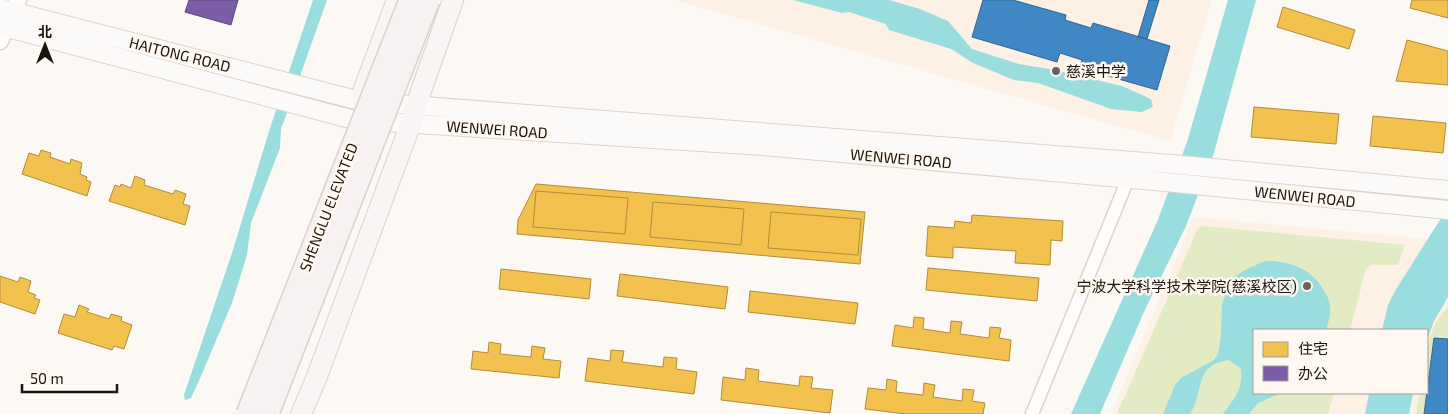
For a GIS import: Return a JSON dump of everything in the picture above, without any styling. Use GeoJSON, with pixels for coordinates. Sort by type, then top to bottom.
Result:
{"type":"FeatureCollection","features":[{"type":"Feature","properties":{"kind":"highway","name":"SHENGLU ELEVATED"},"geometry":{"type":"LineString","coordinates":[[247,414],[410,0]]}},
{"type":"Feature","properties":{"kind":"highway","name":"SHENGLU ELEVATED"},"geometry":{"type":"LineString","coordinates":[[268,414],[429,0]]}},
{"type":"Feature","properties":{"kind":"main road"},"geometry":{"type":"LineString","coordinates":[[247,414],[396,0]]}},
{"type":"Feature","properties":{"kind":"main road"},"geometry":{"type":"LineString","coordinates":[[301,414],[316,379],[453,0]]}},
{"type":"Feature","properties":{"kind":"main road","name":"HAITONG ROAD"},"geometry":{"type":"LineString","coordinates":[[0,8],[360,101]]}},
{"type":"Feature","properties":{"kind":"main road","name":"HAITONG ROAD"},"geometry":{"type":"LineString","coordinates":[[0,26],[354,120]]}},
{"type":"Feature","properties":{"kind":"main road","name":"WENWEI ROAD"},"geometry":{"type":"LineString","coordinates":[[360,101],[413,114],[1171,182],[1440,209]]}},
{"type":"Feature","properties":{"kind":"main road","name":"WENWEI ROAD"},"geometry":{"type":"LineString","coordinates":[[354,120],[413,114],[1177,165],[1445,190]]}},
{"type":"Feature","properties":{"kind":"street"},"geometry":{"type":"LineString","coordinates":[[0,41],[18,0]]}},
{"type":"Feature","properties":{"kind":"street"},"geometry":{"type":"LineString","coordinates":[[1032,414],[1128,179]]}},
{"type":"Feature","properties":{"kind":"shaded area","name":"慈溪中学"},"geometry":{"type":"Polygon","coordinates":[[[674,0],[1212,0],[1170,141],[674,0]]]}},
{"type":"Feature","properties":{"kind":"shaded area","name":"宁波大学科学技术学院(慈溪校区)"},"geometry":{"type":"Polygon","coordinates":[[[1194,217],[1448,241],[1448,414],[1111,414],[1194,217]]]}},
{"type":"Feature","properties":{"kind":"green space","name":"宁波大学科学技术学院(慈溪校区)"},"geometry":{"type":"Polygon","coordinates":[[[1203,226],[1405,245],[1398,265],[1371,265],[1366,269],[1350,329],[1253,329],[1253,394],[1334,394],[1328,414],[1117,414],[1198,228],[1203,226]]]}},
{"type":"Feature","properties":{"kind":"green space"},"geometry":{"type":"Polygon","coordinates":[[[1448,307],[1448,414],[1416,414],[1420,394],[1428,394],[1428,348],[1432,331],[1448,307]]]}},
{"type":"Feature","properties":{"kind":"water"},"geometry":{"type":"Polygon","coordinates":[[[313,0],[327,0],[281,128],[280,148],[251,223],[247,255],[232,303],[191,398],[185,400],[184,395],[232,253],[270,128],[313,0]]]}},
{"type":"Feature","properties":{"kind":"water"},"geometry":{"type":"Polygon","coordinates":[[[793,0],[889,0],[920,9],[948,21],[972,49],[1019,64],[1055,70],[1122,86],[1151,99],[1153,107],[1142,112],[1111,109],[1038,83],[1014,80],[973,63],[951,49],[889,30],[886,24],[849,12],[842,13],[793,0]]]}},
{"type":"Feature","properties":{"kind":"water"},"geometry":{"type":"Polygon","coordinates":[[[1228,0],[1256,0],[1213,156],[1186,226],[1143,314],[1100,414],[1071,414],[1157,222],[1187,142],[1228,0]]]}},
{"type":"Feature","properties":{"kind":"water"},"geometry":{"type":"Polygon","coordinates":[[[1448,207],[1448,297],[1434,321],[1428,337],[1428,329],[1382,329],[1388,305],[1448,207]]]}},
{"type":"Feature","properties":{"kind":"water"},"geometry":{"type":"Polygon","coordinates":[[[1265,261],[1282,262],[1298,267],[1312,276],[1329,300],[1330,316],[1326,329],[1253,329],[1253,394],[1279,394],[1258,403],[1249,414],[1223,414],[1241,383],[1241,369],[1229,360],[1210,367],[1205,373],[1195,405],[1190,414],[1163,414],[1175,385],[1181,378],[1214,360],[1218,354],[1222,305],[1234,277],[1265,261]]]}},
{"type":"Feature","properties":{"kind":"water"},"geometry":{"type":"Polygon","coordinates":[[[1369,394],[1413,394],[1409,414],[1365,414],[1369,394]]]}},
{"type":"Feature","properties":{"kind":"building: 住宅"},"geometry":{"type":"Polygon","coordinates":[[[1412,0],[1448,0],[1448,18],[1410,8],[1412,0]]]}},
{"type":"Feature","properties":{"kind":"building: 住宅"},"geometry":{"type":"Polygon","coordinates":[[[1283,7],[1355,30],[1349,49],[1277,27],[1283,7]]]}},
{"type":"Feature","properties":{"kind":"building: 住宅"},"geometry":{"type":"Polygon","coordinates":[[[1407,40],[1448,51],[1448,85],[1396,81],[1407,40]]]}},
{"type":"Feature","properties":{"kind":"building: 住宅"},"geometry":{"type":"Polygon","coordinates":[[[1254,107],[1339,114],[1336,144],[1251,137],[1254,107]]]}},
{"type":"Feature","properties":{"kind":"building: 住宅"},"geometry":{"type":"Polygon","coordinates":[[[1373,116],[1446,123],[1443,153],[1370,146],[1373,116]]]}},
{"type":"Feature","properties":{"kind":"building: 住宅"},"geometry":{"type":"Polygon","coordinates":[[[41,150],[51,153],[50,157],[70,164],[71,159],[82,163],[80,174],[87,177],[86,180],[91,182],[87,196],[22,174],[29,153],[39,156],[41,150]]]}},
{"type":"Feature","properties":{"kind":"building: 住宅"},"geometry":{"type":"Polygon","coordinates":[[[135,176],[145,180],[144,185],[173,194],[175,190],[186,194],[183,204],[190,206],[185,225],[109,201],[115,185],[120,187],[121,184],[131,188],[135,176]]]}},
{"type":"Feature","properties":{"kind":"building: 住宅"},"geometry":{"type":"Polygon","coordinates":[[[536,184],[865,212],[860,264],[517,234],[518,220],[536,184]]]}},
{"type":"Feature","properties":{"kind":"building: 住宅"},"geometry":{"type":"Polygon","coordinates":[[[536,191],[628,198],[625,234],[533,227],[536,191]]]}},
{"type":"Feature","properties":{"kind":"building: 住宅"},"geometry":{"type":"Polygon","coordinates":[[[653,202],[744,209],[741,245],[650,237],[653,202]]]}},
{"type":"Feature","properties":{"kind":"building: 住宅"},"geometry":{"type":"Polygon","coordinates":[[[771,212],[861,219],[858,255],[768,248],[771,212]]]}},
{"type":"Feature","properties":{"kind":"building: 住宅"},"geometry":{"type":"Polygon","coordinates":[[[972,215],[1063,221],[1062,241],[1051,240],[1050,265],[1015,263],[1016,251],[953,247],[953,258],[926,256],[928,226],[954,228],[955,221],[971,223],[972,215]]]}},
{"type":"Feature","properties":{"kind":"building: 住宅"},"geometry":{"type":"Polygon","coordinates":[[[928,268],[1039,278],[1037,301],[926,290],[928,268]]]}},
{"type":"Feature","properties":{"kind":"building: 住宅"},"geometry":{"type":"Polygon","coordinates":[[[501,269],[591,279],[589,299],[499,289],[501,269]]]}},
{"type":"Feature","properties":{"kind":"building: 住宅"},"geometry":{"type":"Polygon","coordinates":[[[620,274],[728,287],[725,309],[617,296],[620,274]]]}},
{"type":"Feature","properties":{"kind":"building: 住宅"},"geometry":{"type":"Polygon","coordinates":[[[0,276],[18,282],[20,277],[31,281],[28,292],[36,295],[34,298],[40,300],[35,314],[0,302],[0,276]]]}},
{"type":"Feature","properties":{"kind":"building: 住宅"},"geometry":{"type":"Polygon","coordinates":[[[750,291],[858,303],[855,324],[748,312],[750,291]]]}},
{"type":"Feature","properties":{"kind":"building: 住宅"},"geometry":{"type":"Polygon","coordinates":[[[79,305],[89,309],[87,312],[109,319],[111,314],[122,317],[121,321],[132,325],[124,349],[114,346],[112,350],[58,333],[64,314],[75,317],[79,305]]]}},
{"type":"Feature","properties":{"kind":"building: 住宅"},"geometry":{"type":"Polygon","coordinates":[[[914,317],[924,318],[923,329],[950,333],[951,321],[962,322],[960,334],[989,338],[990,327],[1001,328],[999,338],[1011,340],[1009,361],[892,346],[895,325],[913,328],[914,317]]]}},
{"type":"Feature","properties":{"kind":"building: 住宅"},"geometry":{"type":"Polygon","coordinates":[[[489,342],[501,344],[500,354],[531,357],[532,346],[545,348],[543,359],[561,361],[559,378],[471,369],[473,351],[488,353],[489,342]]]}},
{"type":"Feature","properties":{"kind":"building: 住宅"},"geometry":{"type":"Polygon","coordinates":[[[611,350],[624,351],[622,362],[663,367],[664,357],[677,358],[676,369],[697,372],[694,394],[585,381],[588,358],[610,361],[611,350]]]}},
{"type":"Feature","properties":{"kind":"building: 住宅"},"geometry":{"type":"Polygon","coordinates":[[[746,368],[759,370],[758,381],[799,386],[800,376],[813,377],[811,388],[833,390],[830,413],[721,400],[723,377],[745,380],[746,368]]]}},
{"type":"Feature","properties":{"kind":"building: 住宅"},"geometry":{"type":"Polygon","coordinates":[[[887,379],[897,381],[896,392],[923,395],[924,383],[935,385],[933,397],[962,401],[963,389],[974,390],[972,401],[985,403],[983,414],[906,414],[865,409],[868,388],[886,390],[887,379]]]}},
{"type":"Feature","properties":{"kind":"building: 办公"},"geometry":{"type":"Polygon","coordinates":[[[189,0],[238,0],[231,25],[185,12],[189,0]]]}},
{"type":"Feature","properties":{"kind":"building: 学校"},"geometry":{"type":"Polygon","coordinates":[[[983,0],[1013,0],[1066,15],[1065,20],[1091,28],[1093,23],[1170,46],[1157,90],[1080,68],[1082,60],[1060,53],[1057,62],[972,37],[983,0]]]}},
{"type":"Feature","properties":{"kind":"building: 学校"},"geometry":{"type":"Polygon","coordinates":[[[1149,0],[1159,0],[1147,39],[1138,37],[1149,0]]]}},
{"type":"Feature","properties":{"kind":"building: 学校"},"geometry":{"type":"Polygon","coordinates":[[[1434,338],[1448,339],[1448,414],[1424,414],[1434,338]]]}},
{"type":"Feature","properties":{"kind":"place","name":"慈溪中学"},"geometry":{"type":"Point","coordinates":[1056,71]}},
{"type":"Feature","properties":{"kind":"place","name":"宁波大学科学技术学院(慈溪校区)"},"geometry":{"type":"Point","coordinates":[1307,286]}}]}
